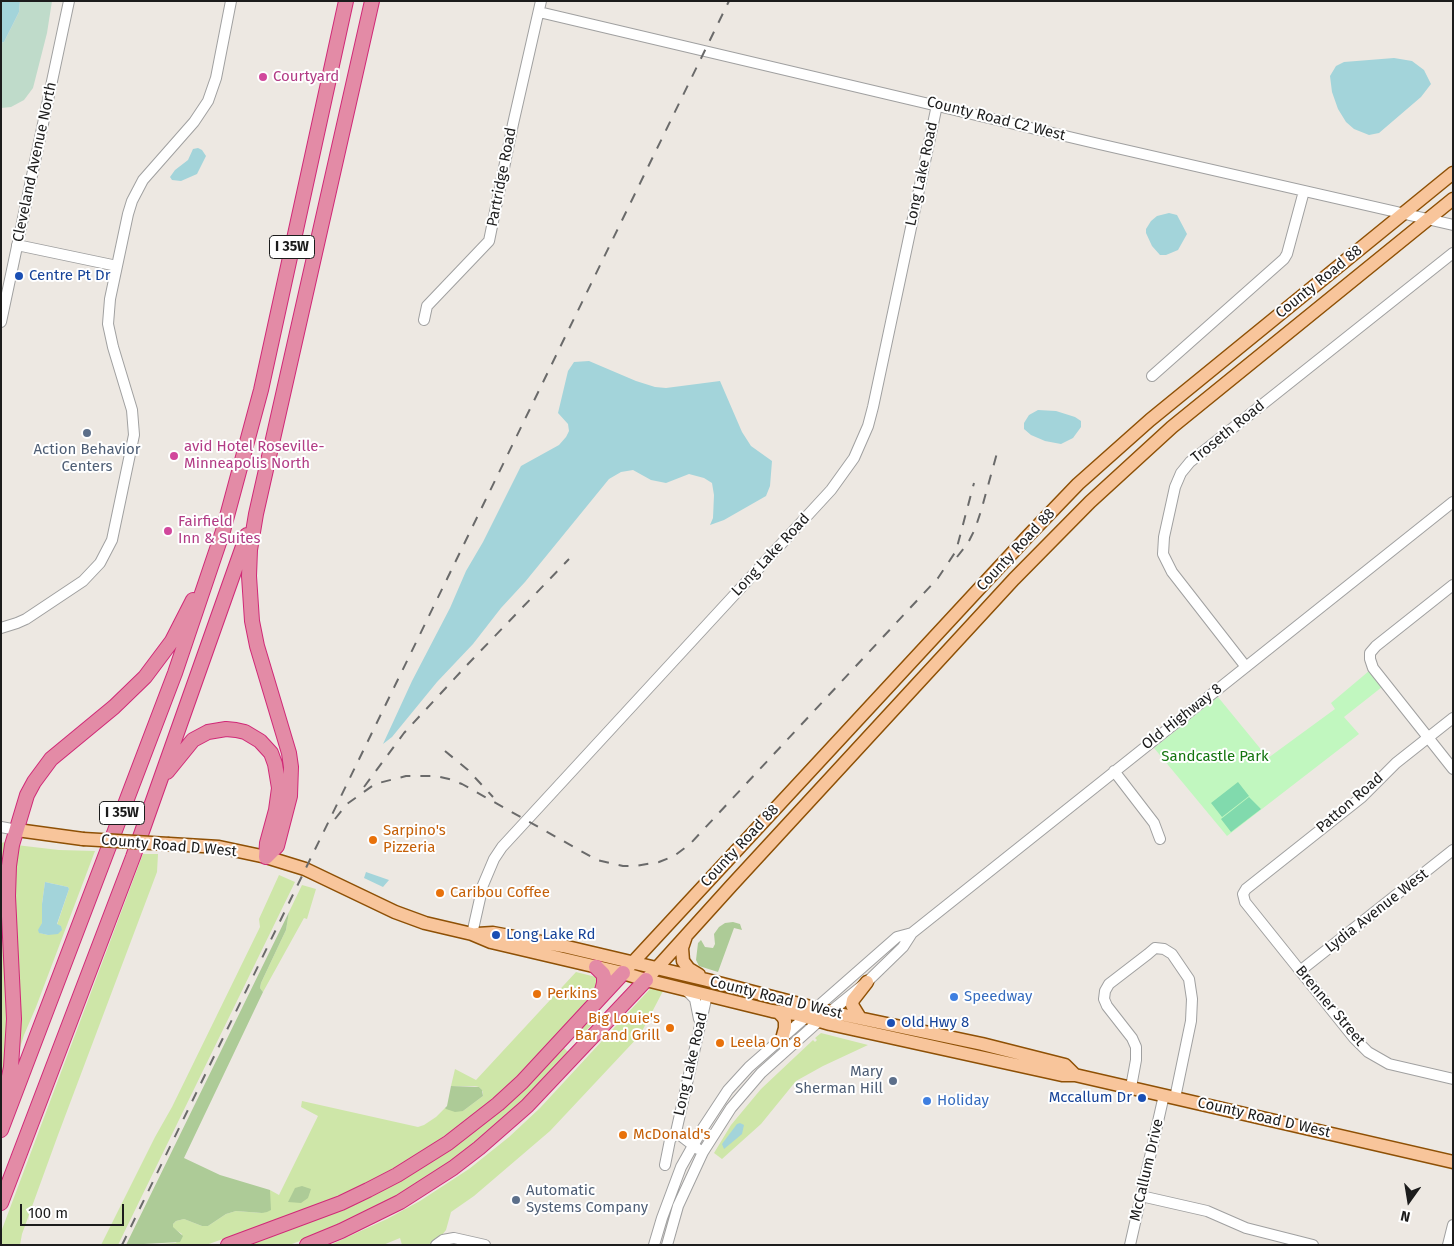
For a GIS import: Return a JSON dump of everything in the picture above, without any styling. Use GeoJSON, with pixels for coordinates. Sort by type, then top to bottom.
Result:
{"type":"FeatureCollection","features":[{"type":"Feature","properties":{"kind":"highway","name":"I 35W"},"geometry":{"type":"LineString","coordinates":[[1,1130],[175,673],[211,570],[234,492],[264,374],[346,1]]}},
{"type":"Feature","properties":{"kind":"highway","name":"I 35W"},"geometry":{"type":"LineString","coordinates":[[1,1203],[133,857],[259,499],[372,1]]}},
{"type":"Feature","properties":{"kind":"highway"},"geometry":{"type":"LineString","coordinates":[[1,1112],[7,1091],[13,1043],[14,995],[8,886],[12,845],[18,830],[22,808],[42,769],[62,749],[131,692],[172,641],[193,601],[234,492]]}},
{"type":"Feature","properties":{"kind":"highway"},"geometry":{"type":"LineString","coordinates":[[259,499],[250,559],[249,583],[252,621],[262,665],[289,753],[291,782],[290,796],[277,846],[266,857]]}},
{"type":"Feature","properties":{"kind":"highway"},"geometry":{"type":"LineString","coordinates":[[161,779],[193,740],[208,732],[226,729],[236,730],[245,732],[260,741],[271,753],[277,770],[279,788],[276,810],[267,843],[266,857]]}},
{"type":"Feature","properties":{"kind":"highway"},"geometry":{"type":"LineString","coordinates":[[596,967],[603,974],[604,983],[600,998]]}},
{"type":"Feature","properties":{"kind":"highway"},"geometry":{"type":"LineString","coordinates":[[228,1245],[340,1203],[397,1175],[433,1153],[473,1125],[522,1082],[628,968]]}},
{"type":"Feature","properties":{"kind":"highway"},"geometry":{"type":"LineString","coordinates":[[307,1245],[341,1231],[400,1202],[453,1168],[479,1148],[532,1101],[646,980]]}},
{"type":"Feature","properties":{"kind":"main road","name":"County Road 88"},"geometry":{"type":"LineString","coordinates":[[628,968],[1078,484],[1150,420],[1453,173]]}},
{"type":"Feature","properties":{"kind":"main road","name":"County Road 88"},"geometry":{"type":"LineString","coordinates":[[646,980],[1014,579],[1090,502],[1186,415],[1453,199]]}},
{"type":"Feature","properties":{"kind":"main road","name":"County Road D West"},"geometry":{"type":"LineString","coordinates":[[18,830],[83,839],[219,848],[266,857],[306,869],[395,912],[425,923],[472,934],[491,942],[596,967],[656,968],[708,980],[817,1014],[1062,1075],[1075,1075],[1131,1087],[1453,1162]]}},
{"type":"Feature","properties":{"kind":"main road","name":"County Road D West"},"geometry":{"type":"LineString","coordinates":[[472,934],[494,933],[563,946],[628,968],[646,980],[772,1011],[806,1017],[830,1012],[946,1035],[1065,1065],[1075,1075]]}},
{"type":"Feature","properties":{"kind":"main road"},"geometry":{"type":"LineString","coordinates":[[686,935],[682,948],[683,962],[689,969],[708,980]]}},
{"type":"Feature","properties":{"kind":"main road"},"geometry":{"type":"LineString","coordinates":[[860,1018],[852,1006],[852,1000],[866,982]]}},
{"type":"Feature","properties":{"kind":"main road"},"geometry":{"type":"LineString","coordinates":[[772,1011],[778,1012],[783,1017],[786,1028],[782,1039]]}},
{"type":"Feature","properties":{"kind":"street","name":"Cleveland Avenue North"},"geometry":{"type":"LineString","coordinates":[[1,322],[69,1]]}},
{"type":"Feature","properties":{"kind":"street"},"geometry":{"type":"LineString","coordinates":[[1,628],[26,619],[83,581],[100,563],[112,540],[134,435],[132,410],[108,324],[110,298],[128,214],[136,190],[150,170],[197,117],[208,101],[216,78],[230,1]]}},
{"type":"Feature","properties":{"kind":"street"},"geometry":{"type":"LineString","coordinates":[[539,12],[541,1]]}},
{"type":"Feature","properties":{"kind":"street","name":"County Road C2 West"},"geometry":{"type":"LineString","coordinates":[[539,12],[1098,144],[1453,225]]}},
{"type":"Feature","properties":{"kind":"street","name":"Partridge Road"},"geometry":{"type":"LineString","coordinates":[[424,320],[427,306],[489,241],[513,124],[539,12]]}},
{"type":"Feature","properties":{"kind":"street","name":"Long Lake Road"},"geometry":{"type":"LineString","coordinates":[[472,934],[483,884],[488,870],[502,846],[831,490],[854,458],[868,426],[873,407],[937,105]]}},
{"type":"Feature","properties":{"kind":"street"},"geometry":{"type":"LineString","coordinates":[[1152,376],[1284,259],[1304,190]]}},
{"type":"Feature","properties":{"kind":"street"},"geometry":{"type":"LineString","coordinates":[[18,245],[117,266]]}},
{"type":"Feature","properties":{"kind":"street","name":"Troseth Road"},"geometry":{"type":"LineString","coordinates":[[1246,667],[1172,572],[1163,554],[1164,536],[1175,487],[1181,473],[1190,462],[1453,253]]}},
{"type":"Feature","properties":{"kind":"street","name":"Old Highway 8"},"geometry":{"type":"LineString","coordinates":[[830,1012],[866,982],[903,947],[912,933],[1453,502]]}},
{"type":"Feature","properties":{"kind":"street"},"geometry":{"type":"LineString","coordinates":[[1453,585],[1376,646],[1370,653],[1373,668],[1453,769]]}},
{"type":"Feature","properties":{"kind":"street","name":"Patton Road"},"geometry":{"type":"LineString","coordinates":[[1246,889],[1358,800],[1392,766],[1453,718]]}},
{"type":"Feature","properties":{"kind":"street"},"geometry":{"type":"LineString","coordinates":[[1114,771],[1154,823],[1160,839]]}},
{"type":"Feature","properties":{"kind":"street","name":"County Road D West"},"geometry":{"type":"LineString","coordinates":[[1,827],[18,830]]}},
{"type":"Feature","properties":{"kind":"street","name":"Lydia Avenue West"},"geometry":{"type":"LineString","coordinates":[[1300,971],[1451,855]]}},
{"type":"Feature","properties":{"kind":"street","name":"Brenner Street"},"geometry":{"type":"LineString","coordinates":[[1246,889],[1243,894],[1245,902],[1354,1038],[1368,1052],[1389,1064],[1453,1079]]}},
{"type":"Feature","properties":{"kind":"street","name":"Old Highway 8"},"geometry":{"type":"LineString","coordinates":[[667,1245],[678,1206],[703,1152],[731,1108],[817,1014],[897,937],[912,933]]}},
{"type":"Feature","properties":{"kind":"street","name":"McCallum Drive"},"geometry":{"type":"LineString","coordinates":[[1130,1245],[1141,1196],[1191,1021],[1192,999],[1189,979],[1172,954],[1164,949],[1156,948],[1109,984],[1105,991],[1104,999],[1107,1006],[1132,1038],[1136,1047],[1136,1060],[1131,1087]]}},
{"type":"Feature","properties":{"kind":"street"},"geometry":{"type":"LineString","coordinates":[[685,989],[695,999],[699,1013],[700,1028]]}},
{"type":"Feature","properties":{"kind":"street","name":"Long Lake Road"},"geometry":{"type":"LineString","coordinates":[[665,1165],[670,1140],[676,1132],[707,995]]}},
{"type":"Feature","properties":{"kind":"street"},"geometry":{"type":"LineString","coordinates":[[654,1245],[672,1188],[681,1167],[714,1110],[728,1090],[750,1067],[806,1017]]}},
{"type":"Feature","properties":{"kind":"street","name":"Long Lake Road"},"geometry":{"type":"LineString","coordinates":[[676,1132],[703,1152]]}},
{"type":"Feature","properties":{"kind":"street"},"geometry":{"type":"LineString","coordinates":[[1141,1196],[1207,1211],[1246,1228],[1313,1245]]}},
{"type":"Feature","properties":{"kind":"street"},"geometry":{"type":"LineString","coordinates":[[1448,1245],[1453,1225]]}},
{"type":"Feature","properties":{"kind":"street"},"geometry":{"type":"LineString","coordinates":[[436,1245],[443,1240],[454,1238],[485,1245]]}},
{"type":"Feature","properties":{"kind":"green space"},"geometry":{"type":"Polygon","coordinates":[[[20,1],[52,1],[47,33],[33,88],[24,100],[11,107],[1,108],[1,43],[4,42],[19,12],[20,1]]]}},
{"type":"Feature","properties":{"kind":"green space","name":"Sandcastle Park"},"geometry":{"type":"Polygon","coordinates":[[[1369,671],[1382,687],[1344,717],[1359,734],[1227,836],[1154,748],[1218,697],[1268,758],[1335,709],[1331,703],[1369,671]]]}},
{"type":"Feature","properties":{"kind":"green space"},"geometry":{"type":"Polygon","coordinates":[[[1238,782],[1249,796],[1222,817],[1211,803],[1238,782]]]}},
{"type":"Feature","properties":{"kind":"green space"},"geometry":{"type":"Polygon","coordinates":[[[1249,797],[1261,809],[1231,832],[1221,819],[1249,797]]]}},
{"type":"Feature","properties":{"kind":"green space"},"geometry":{"type":"Polygon","coordinates":[[[5,842],[7,849],[8,994],[7,1048],[1,1087],[1,843],[5,842]]]}},
{"type":"Feature","properties":{"kind":"green space"},"geometry":{"type":"Polygon","coordinates":[[[16,845],[59,850],[95,851],[24,1035],[14,1067],[16,845]],[[45,882],[40,933],[48,935],[61,926],[57,925],[69,889],[68,887],[45,882]]]}},
{"type":"Feature","properties":{"kind":"green space"},"geometry":{"type":"Polygon","coordinates":[[[143,854],[158,854],[157,872],[58,1135],[22,1234],[20,1245],[1,1245],[1,1232],[143,854]]]}},
{"type":"Feature","properties":{"kind":"green space"},"geometry":{"type":"Polygon","coordinates":[[[279,875],[295,882],[118,1245],[101,1245],[172,1107],[260,927],[259,919],[279,875]]]}},
{"type":"Feature","properties":{"kind":"green space"},"geometry":{"type":"Polygon","coordinates":[[[302,885],[316,889],[307,919],[304,918],[263,992],[260,988],[261,983],[286,930],[289,912],[302,885]]]}},
{"type":"Feature","properties":{"kind":"green space"},"geometry":{"type":"Polygon","coordinates":[[[289,912],[286,930],[261,983],[260,988],[263,992],[184,1158],[220,1175],[270,1190],[271,1210],[262,1213],[236,1211],[226,1214],[208,1226],[202,1226],[184,1219],[173,1224],[173,1227],[183,1236],[180,1242],[126,1245],[289,912]]]}},
{"type":"Feature","properties":{"kind":"green space"},"geometry":{"type":"Polygon","coordinates":[[[733,922],[740,924],[742,930],[734,928],[718,972],[699,966],[696,960],[698,943],[701,940],[705,947],[713,948],[715,944],[714,934],[719,927],[725,923],[733,922]]]}},
{"type":"Feature","properties":{"kind":"green space"},"geometry":{"type":"Polygon","coordinates":[[[576,972],[600,978],[600,987],[513,1082],[471,1117],[426,1149],[349,1192],[313,1207],[206,1245],[145,1245],[176,1243],[182,1234],[173,1228],[173,1224],[176,1221],[184,1219],[202,1226],[208,1226],[226,1214],[236,1211],[262,1213],[270,1206],[270,1190],[279,1195],[318,1116],[301,1107],[302,1101],[418,1127],[436,1117],[445,1108],[463,1111],[483,1096],[483,1092],[479,1087],[475,1086],[451,1086],[455,1069],[476,1080],[576,972]]]}},
{"type":"Feature","properties":{"kind":"green space"},"geometry":{"type":"Polygon","coordinates":[[[650,989],[663,991],[640,1035],[550,1131],[474,1196],[451,1212],[446,1230],[442,1235],[428,1245],[402,1245],[400,1238],[383,1245],[330,1245],[387,1219],[420,1201],[469,1169],[509,1137],[540,1108],[650,989]]]}},
{"type":"Feature","properties":{"kind":"green space"},"geometry":{"type":"Polygon","coordinates":[[[601,1011],[602,1013],[596,1021],[581,1035],[578,1032],[597,1012],[601,1011]]]}},
{"type":"Feature","properties":{"kind":"green space"},"geometry":{"type":"Polygon","coordinates":[[[821,1033],[868,1045],[796,1081],[761,1124],[722,1159],[714,1153],[731,1125],[761,1089],[813,1040],[815,1042],[817,1040],[815,1038],[821,1033]]]}},
{"type":"Feature","properties":{"kind":"green space"},"geometry":{"type":"Polygon","coordinates":[[[564,1048],[568,1052],[544,1081],[500,1125],[424,1181],[344,1225],[289,1245],[247,1245],[346,1208],[395,1184],[446,1153],[490,1120],[564,1048]]]}},
{"type":"Feature","properties":{"kind":"green space"},"geometry":{"type":"Polygon","coordinates":[[[451,1086],[479,1087],[482,1090],[483,1096],[463,1111],[455,1112],[445,1108],[451,1086]]]}},
{"type":"Feature","properties":{"kind":"green space"},"geometry":{"type":"Polygon","coordinates":[[[302,1186],[311,1189],[308,1198],[301,1203],[288,1202],[295,1188],[302,1186]]]}},
{"type":"Feature","properties":{"kind":"water"},"geometry":{"type":"Polygon","coordinates":[[[1,1],[20,1],[19,12],[4,42],[1,43],[1,1]]]}},
{"type":"Feature","properties":{"kind":"water"},"geometry":{"type":"Polygon","coordinates":[[[1394,58],[1412,61],[1424,70],[1431,84],[1421,97],[1379,133],[1369,135],[1354,129],[1346,122],[1338,109],[1332,92],[1330,76],[1336,66],[1344,62],[1394,58]]]}},
{"type":"Feature","properties":{"kind":"water"},"geometry":{"type":"Polygon","coordinates":[[[198,148],[206,156],[197,174],[181,181],[172,180],[170,177],[175,170],[188,160],[193,149],[198,148]]]}},
{"type":"Feature","properties":{"kind":"water"},"geometry":{"type":"Polygon","coordinates":[[[1169,213],[1177,215],[1187,234],[1178,250],[1166,255],[1160,255],[1152,246],[1146,229],[1157,216],[1169,213]]]}},
{"type":"Feature","properties":{"kind":"water"},"geometry":{"type":"Polygon","coordinates":[[[589,361],[655,387],[666,388],[720,381],[742,432],[751,446],[772,461],[770,486],[766,496],[724,520],[710,525],[713,518],[714,495],[712,483],[704,478],[689,474],[666,483],[651,480],[633,470],[621,472],[609,479],[473,644],[437,682],[392,737],[383,744],[412,681],[450,608],[466,571],[483,542],[521,466],[559,445],[566,437],[569,431],[568,424],[558,413],[568,371],[574,362],[589,361]]]}},
{"type":"Feature","properties":{"kind":"water"},"geometry":{"type":"Polygon","coordinates":[[[1038,410],[1056,411],[1075,417],[1081,421],[1081,427],[1073,438],[1061,444],[1045,441],[1031,435],[1024,429],[1024,423],[1029,415],[1038,410]]]}},
{"type":"Feature","properties":{"kind":"water"},"geometry":{"type":"Polygon","coordinates":[[[366,872],[389,880],[383,887],[364,878],[366,872]]]}},
{"type":"Feature","properties":{"kind":"water"},"geometry":{"type":"Polygon","coordinates":[[[45,882],[68,887],[69,889],[57,924],[61,926],[62,930],[58,934],[48,935],[39,933],[38,930],[42,923],[45,882]]]}},
{"type":"Feature","properties":{"kind":"water"},"geometry":{"type":"Polygon","coordinates":[[[737,1124],[744,1125],[742,1134],[724,1149],[722,1144],[737,1124]]]}},
{"type":"Feature","properties":{"kind":"railway"},"geometry":{"type":"LineString","coordinates":[[122,1245],[729,1]]}},
{"type":"Feature","properties":{"kind":"railway"},"geometry":{"type":"LineString","coordinates":[[957,557],[968,543],[975,529],[997,453]]}},
{"type":"Feature","properties":{"kind":"railway"},"geometry":{"type":"LineString","coordinates":[[335,819],[347,804],[375,784],[406,776],[436,776],[462,784],[597,860],[623,866],[636,866],[659,862],[674,856],[690,844],[938,578],[956,551],[974,483]]}},
{"type":"Feature","properties":{"kind":"railway"},"geometry":{"type":"LineString","coordinates":[[364,787],[404,733],[569,559]]}},
{"type":"Feature","properties":{"kind":"railway"},"geometry":{"type":"LineString","coordinates":[[445,751],[468,770],[493,797]]}},
{"type":"Feature","properties":{"kind":"place","name":"Courtyard"},"geometry":{"type":"Point","coordinates":[263,77]}},
{"type":"Feature","properties":{"kind":"place","name":"Centre Pt Dr"},"geometry":{"type":"Point","coordinates":[19,276]}},
{"type":"Feature","properties":{"kind":"place","name":"Action Behavior Centers"},"geometry":{"type":"Point","coordinates":[87,433]}},
{"type":"Feature","properties":{"kind":"place","name":"avid Hotel Roseville- Minneapolis North"},"geometry":{"type":"Point","coordinates":[174,456]}},
{"type":"Feature","properties":{"kind":"place","name":"Fairfield Inn & Suites"},"geometry":{"type":"Point","coordinates":[168,531]}},
{"type":"Feature","properties":{"kind":"place","name":"Sarpino's Pizzeria"},"geometry":{"type":"Point","coordinates":[373,840]}},
{"type":"Feature","properties":{"kind":"place","name":"Caribou Coffee"},"geometry":{"type":"Point","coordinates":[440,893]}},
{"type":"Feature","properties":{"kind":"place","name":"Long Lake Rd"},"geometry":{"type":"Point","coordinates":[496,935]}},
{"type":"Feature","properties":{"kind":"place","name":"Perkins"},"geometry":{"type":"Point","coordinates":[537,994]}},
{"type":"Feature","properties":{"kind":"place","name":"Speedway"},"geometry":{"type":"Point","coordinates":[954,997]}},
{"type":"Feature","properties":{"kind":"place","name":"Old Hwy 8"},"geometry":{"type":"Point","coordinates":[891,1023]}},
{"type":"Feature","properties":{"kind":"place","name":"Big Louie's Bar and Grill"},"geometry":{"type":"Point","coordinates":[670,1028]}},
{"type":"Feature","properties":{"kind":"place","name":"Leela On 8"},"geometry":{"type":"Point","coordinates":[720,1043]}},
{"type":"Feature","properties":{"kind":"place","name":"Mary Sherman Hill"},"geometry":{"type":"Point","coordinates":[893,1081]}},
{"type":"Feature","properties":{"kind":"place","name":"Mccallum Dr"},"geometry":{"type":"Point","coordinates":[1142,1098]}},
{"type":"Feature","properties":{"kind":"place","name":"Holiday"},"geometry":{"type":"Point","coordinates":[927,1101]}},
{"type":"Feature","properties":{"kind":"place","name":"McDonald's"},"geometry":{"type":"Point","coordinates":[623,1135]}},
{"type":"Feature","properties":{"kind":"place","name":"Automatic Systems Company"},"geometry":{"type":"Point","coordinates":[516,1200]}}]}
